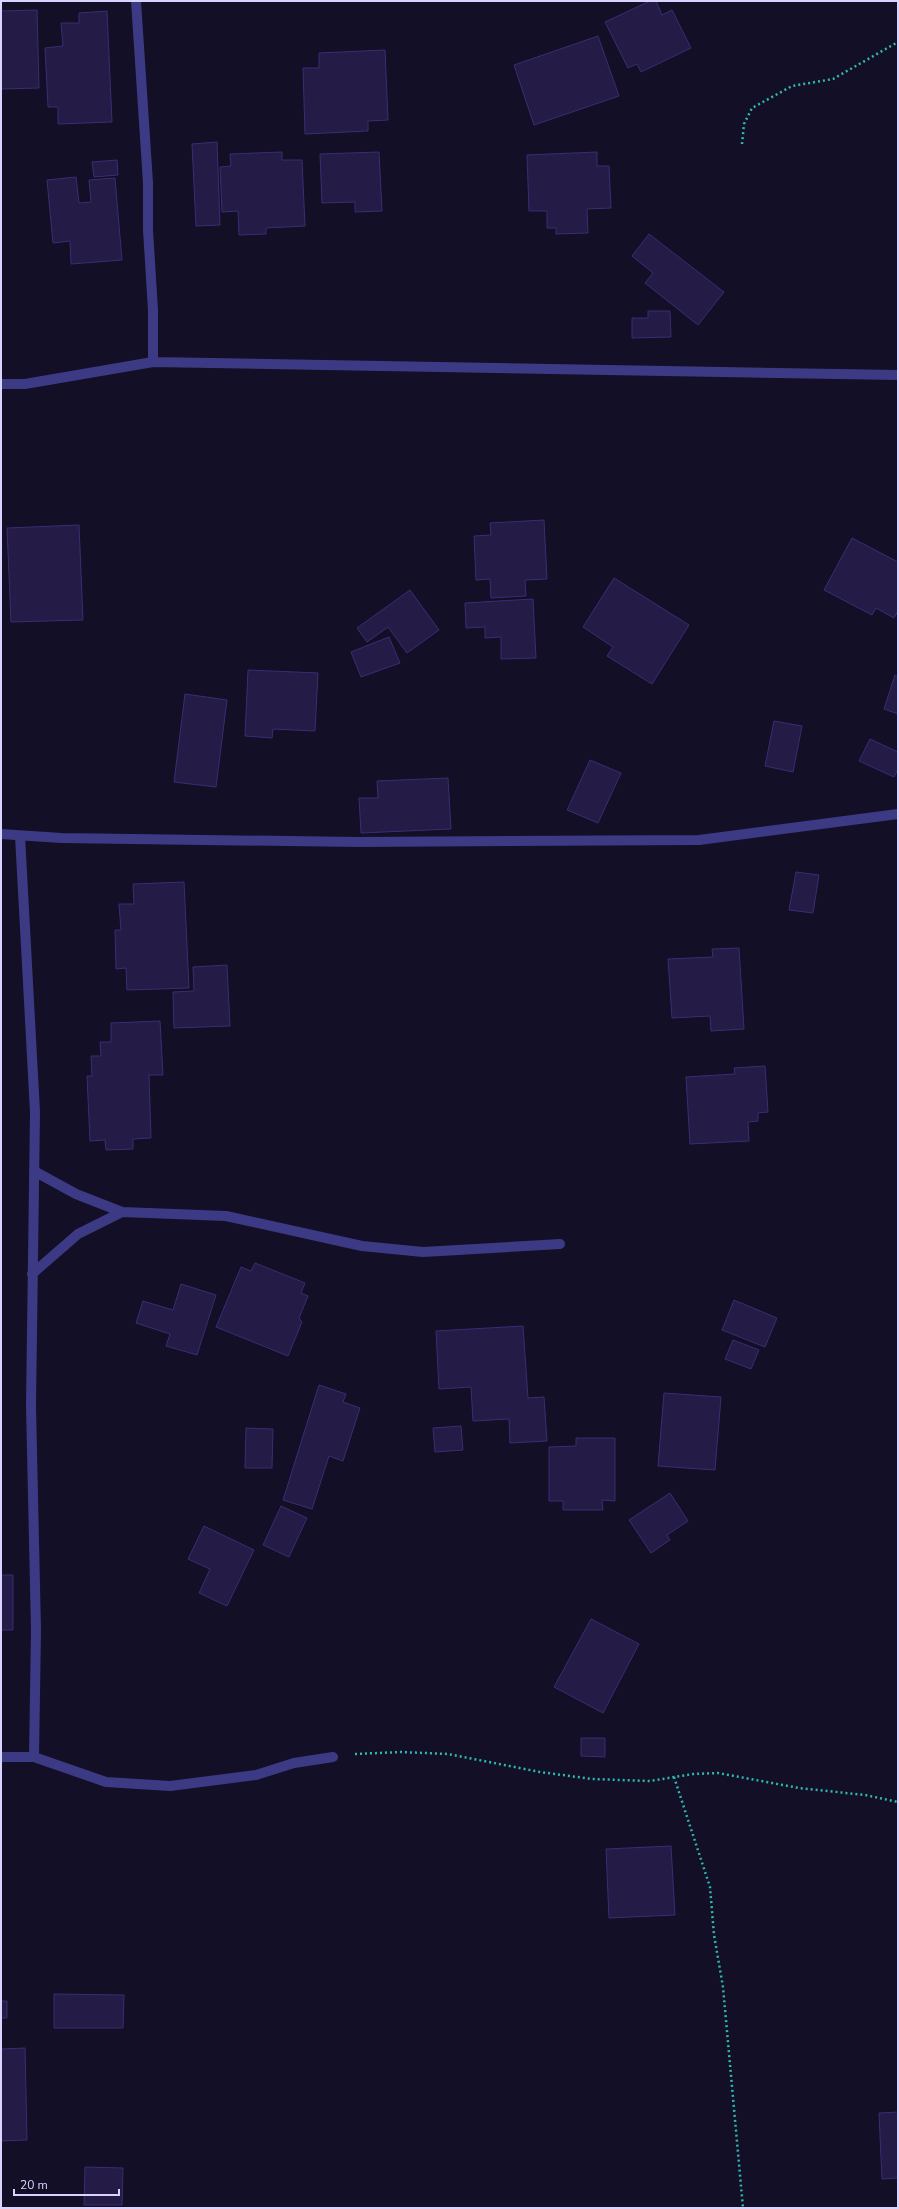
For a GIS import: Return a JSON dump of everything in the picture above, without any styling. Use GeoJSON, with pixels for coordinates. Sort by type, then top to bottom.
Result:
{"type":"FeatureCollection","features":[{"type":"Feature","properties":{"kind":"street"},"geometry":{"type":"LineString","coordinates":[[136,1],[148,183],[148,230],[153,310],[153,362]]}},
{"type":"Feature","properties":{"kind":"street"},"geometry":{"type":"LineString","coordinates":[[1,384],[26,384],[153,362],[898,375]]}},
{"type":"Feature","properties":{"kind":"street"},"geometry":{"type":"LineString","coordinates":[[1,834],[20,836],[358,842],[699,840],[898,814]]}},
{"type":"Feature","properties":{"kind":"street"},"geometry":{"type":"LineString","coordinates":[[20,836],[35,1112],[31,1406],[36,1630],[34,1757]]}},
{"type":"Feature","properties":{"kind":"street"},"geometry":{"type":"LineString","coordinates":[[34,1171],[76,1194],[122,1212],[226,1216],[362,1246],[423,1252],[560,1244]]}},
{"type":"Feature","properties":{"kind":"street"},"geometry":{"type":"LineString","coordinates":[[32,1274],[78,1234],[122,1212]]}},
{"type":"Feature","properties":{"kind":"street"},"geometry":{"type":"LineString","coordinates":[[1,1757],[34,1757],[106,1782],[170,1786],[256,1775],[294,1763],[333,1757]]}},
{"type":"Feature","properties":{"kind":"path"},"geometry":{"type":"LineString","coordinates":[[742,144],[744,124],[752,108],[792,86],[833,79],[898,42]]}},
{"type":"Feature","properties":{"kind":"path"},"geometry":{"type":"LineString","coordinates":[[333,1757],[401,1752],[448,1754],[540,1772],[592,1779],[650,1781],[718,1773],[799,1788],[865,1794],[898,1802]]}},
{"type":"Feature","properties":{"kind":"path"},"geometry":{"type":"LineString","coordinates":[[674,1777],[710,1887],[714,1935],[723,1987],[743,2208]]}},
{"type":"Feature","properties":{"kind":"building"},"geometry":{"type":"Polygon","coordinates":[[[650,1],[656,1],[662,15],[672,10],[691,48],[641,72],[637,64],[628,68],[605,22],[650,1]]]}},
{"type":"Feature","properties":{"kind":"building"},"geometry":{"type":"Polygon","coordinates":[[[37,10],[39,88],[1,89],[1,11],[37,10]]]}},
{"type":"Feature","properties":{"kind":"building"},"geometry":{"type":"Polygon","coordinates":[[[107,11],[112,122],[58,124],[58,107],[48,107],[45,48],[63,46],[61,23],[79,23],[79,13],[107,11]]]}},
{"type":"Feature","properties":{"kind":"building"},"geometry":{"type":"Polygon","coordinates":[[[598,36],[619,96],[534,125],[514,65],[598,36]]]}},
{"type":"Feature","properties":{"kind":"building"},"geometry":{"type":"Polygon","coordinates":[[[385,50],[388,120],[368,121],[368,131],[305,134],[303,68],[319,68],[319,53],[385,50]]]}},
{"type":"Feature","properties":{"kind":"building"},"geometry":{"type":"Polygon","coordinates":[[[217,142],[220,225],[196,226],[192,144],[217,142]]]}},
{"type":"Feature","properties":{"kind":"building"},"geometry":{"type":"Polygon","coordinates":[[[282,152],[282,160],[302,160],[305,226],[266,228],[266,234],[239,235],[238,211],[222,212],[220,167],[231,166],[230,154],[282,152]]]}},
{"type":"Feature","properties":{"kind":"building"},"geometry":{"type":"Polygon","coordinates":[[[379,152],[382,211],[355,212],[355,202],[322,203],[320,154],[379,152]]]}},
{"type":"Feature","properties":{"kind":"building"},"geometry":{"type":"Polygon","coordinates":[[[597,152],[597,166],[609,166],[611,208],[587,209],[588,233],[556,234],[556,228],[547,228],[547,211],[529,211],[527,155],[597,152]]]}},
{"type":"Feature","properties":{"kind":"building"},"geometry":{"type":"Polygon","coordinates":[[[117,160],[118,175],[94,177],[92,162],[117,160]]]}},
{"type":"Feature","properties":{"kind":"building"},"geometry":{"type":"Polygon","coordinates":[[[76,177],[79,203],[91,202],[89,180],[115,178],[122,260],[71,264],[70,241],[53,243],[47,180],[76,177]]]}},
{"type":"Feature","properties":{"kind":"building"},"geometry":{"type":"Polygon","coordinates":[[[649,234],[724,292],[698,325],[645,283],[653,273],[632,256],[649,234]]]}},
{"type":"Feature","properties":{"kind":"building"},"geometry":{"type":"Polygon","coordinates":[[[648,311],[670,311],[671,337],[632,338],[632,318],[648,318],[648,311]]]}},
{"type":"Feature","properties":{"kind":"building"},"geometry":{"type":"Polygon","coordinates":[[[544,520],[547,579],[525,580],[526,596],[491,598],[490,579],[476,580],[474,536],[491,535],[490,523],[544,520]]]}},
{"type":"Feature","properties":{"kind":"building"},"geometry":{"type":"Polygon","coordinates":[[[79,525],[83,620],[11,622],[7,528],[79,525]]]}},
{"type":"Feature","properties":{"kind":"building"},"geometry":{"type":"Polygon","coordinates":[[[852,538],[898,562],[898,611],[894,618],[876,608],[872,615],[824,590],[852,538]]]}},
{"type":"Feature","properties":{"kind":"building"},"geometry":{"type":"Polygon","coordinates":[[[614,578],[689,625],[652,684],[607,656],[613,647],[583,627],[614,578]]]}},
{"type":"Feature","properties":{"kind":"building"},"geometry":{"type":"Polygon","coordinates":[[[410,590],[439,630],[407,653],[388,627],[367,642],[357,628],[410,590]]]}},
{"type":"Feature","properties":{"kind":"building"},"geometry":{"type":"Polygon","coordinates":[[[533,599],[536,658],[501,659],[501,637],[485,638],[485,627],[466,628],[465,603],[533,599]]]}},
{"type":"Feature","properties":{"kind":"building"},"geometry":{"type":"Polygon","coordinates":[[[389,637],[400,663],[361,677],[351,652],[389,637]]]}},
{"type":"Feature","properties":{"kind":"building"},"geometry":{"type":"Polygon","coordinates":[[[248,670],[318,673],[315,731],[273,729],[272,738],[245,736],[248,670]]]}},
{"type":"Feature","properties":{"kind":"building"},"geometry":{"type":"Polygon","coordinates":[[[895,675],[898,677],[898,714],[884,709],[895,675]]]}},
{"type":"Feature","properties":{"kind":"building"},"geometry":{"type":"Polygon","coordinates":[[[185,694],[227,700],[216,787],[174,782],[185,694]]]}},
{"type":"Feature","properties":{"kind":"building"},"geometry":{"type":"Polygon","coordinates":[[[774,721],[802,726],[793,772],[765,766],[774,721]]]}},
{"type":"Feature","properties":{"kind":"building"},"geometry":{"type":"Polygon","coordinates":[[[870,739],[898,752],[898,769],[894,777],[859,761],[870,739]]]}},
{"type":"Feature","properties":{"kind":"building"},"geometry":{"type":"Polygon","coordinates":[[[590,760],[621,773],[598,823],[567,810],[590,760]]]}},
{"type":"Feature","properties":{"kind":"building"},"geometry":{"type":"Polygon","coordinates":[[[448,778],[451,829],[361,833],[359,798],[378,798],[377,781],[448,778]]]}},
{"type":"Feature","properties":{"kind":"building"},"geometry":{"type":"Polygon","coordinates":[[[796,872],[819,875],[813,913],[789,910],[796,872]]]}},
{"type":"Feature","properties":{"kind":"building"},"geometry":{"type":"Polygon","coordinates":[[[184,882],[189,988],[127,990],[126,968],[116,969],[115,930],[121,930],[119,904],[134,904],[133,884],[184,882]]]}},
{"type":"Feature","properties":{"kind":"building"},"geometry":{"type":"Polygon","coordinates":[[[739,948],[744,1029],[711,1031],[710,1016],[672,1018],[668,959],[713,957],[712,949],[739,948]]]}},
{"type":"Feature","properties":{"kind":"building"},"geometry":{"type":"Polygon","coordinates":[[[227,965],[230,1026],[174,1028],[173,992],[194,991],[193,967],[227,965]]]}},
{"type":"Feature","properties":{"kind":"building"},"geometry":{"type":"Polygon","coordinates":[[[160,1021],[163,1075],[149,1075],[151,1138],[133,1139],[133,1149],[106,1150],[105,1140],[90,1141],[87,1076],[92,1076],[91,1056],[101,1056],[100,1042],[111,1042],[111,1023],[160,1021]]]}},
{"type":"Feature","properties":{"kind":"building"},"geometry":{"type":"Polygon","coordinates":[[[765,1066],[768,1112],[758,1113],[758,1121],[748,1122],[749,1141],[690,1144],[686,1077],[735,1074],[734,1068],[765,1066]]]}},
{"type":"Feature","properties":{"kind":"building"},"geometry":{"type":"Polygon","coordinates":[[[255,1263],[305,1283],[301,1293],[308,1296],[299,1318],[302,1322],[288,1356],[216,1327],[241,1267],[251,1271],[255,1263]]]}},
{"type":"Feature","properties":{"kind":"building"},"geometry":{"type":"Polygon","coordinates":[[[181,1284],[216,1295],[197,1355],[166,1346],[170,1334],[136,1323],[143,1301],[173,1310],[181,1284]]]}},
{"type":"Feature","properties":{"kind":"building"},"geometry":{"type":"Polygon","coordinates":[[[734,1300],[777,1318],[765,1347],[722,1330],[734,1300]]]}},
{"type":"Feature","properties":{"kind":"building"},"geometry":{"type":"Polygon","coordinates":[[[523,1326],[528,1398],[544,1397],[547,1441],[510,1443],[509,1419],[473,1421],[471,1387],[439,1389],[436,1331],[523,1326]]]}},
{"type":"Feature","properties":{"kind":"building"},"geometry":{"type":"Polygon","coordinates":[[[733,1340],[759,1350],[751,1369],[725,1359],[733,1340]]]}},
{"type":"Feature","properties":{"kind":"building"},"geometry":{"type":"Polygon","coordinates":[[[319,1385],[346,1394],[343,1402],[360,1408],[343,1461],[329,1456],[312,1509],[283,1500],[319,1385]]]}},
{"type":"Feature","properties":{"kind":"building"},"geometry":{"type":"Polygon","coordinates":[[[664,1393],[721,1397],[715,1470],[658,1466],[664,1393]]]}},
{"type":"Feature","properties":{"kind":"building"},"geometry":{"type":"Polygon","coordinates":[[[461,1426],[463,1450],[435,1452],[433,1428],[461,1426]]]}},
{"type":"Feature","properties":{"kind":"building"},"geometry":{"type":"Polygon","coordinates":[[[246,1428],[273,1429],[272,1468],[245,1468],[246,1428]]]}},
{"type":"Feature","properties":{"kind":"building"},"geometry":{"type":"Polygon","coordinates":[[[576,1438],[615,1438],[615,1501],[602,1500],[603,1510],[563,1510],[563,1501],[549,1501],[549,1447],[576,1446],[576,1438]]]}},
{"type":"Feature","properties":{"kind":"building"},"geometry":{"type":"Polygon","coordinates":[[[670,1493],[688,1521],[667,1535],[670,1540],[651,1553],[629,1520],[670,1493]]]}},
{"type":"Feature","properties":{"kind":"building"},"geometry":{"type":"Polygon","coordinates":[[[281,1506],[307,1518],[289,1557],[263,1545],[281,1506]]]}},
{"type":"Feature","properties":{"kind":"building"},"geometry":{"type":"Polygon","coordinates":[[[204,1526],[254,1550],[227,1606],[199,1593],[210,1569],[188,1559],[204,1526]]]}},
{"type":"Feature","properties":{"kind":"building"},"geometry":{"type":"Polygon","coordinates":[[[1,1575],[13,1575],[13,1630],[1,1630],[1,1575]]]}},
{"type":"Feature","properties":{"kind":"building"},"geometry":{"type":"Polygon","coordinates":[[[591,1619],[639,1644],[603,1713],[554,1687],[591,1619]]]}},
{"type":"Feature","properties":{"kind":"building"},"geometry":{"type":"Polygon","coordinates":[[[581,1738],[605,1738],[605,1757],[581,1756],[581,1738]]]}},
{"type":"Feature","properties":{"kind":"building"},"geometry":{"type":"Polygon","coordinates":[[[671,1846],[675,1915],[609,1918],[606,1849],[671,1846]]]}},
{"type":"Feature","properties":{"kind":"building"},"geometry":{"type":"Polygon","coordinates":[[[54,1994],[124,1995],[123,2028],[54,2028],[54,1994]]]}},
{"type":"Feature","properties":{"kind":"building"},"geometry":{"type":"Polygon","coordinates":[[[1,2001],[7,2001],[7,2018],[1,2018],[1,2001]]]}},
{"type":"Feature","properties":{"kind":"building"},"geometry":{"type":"Polygon","coordinates":[[[25,2048],[27,2140],[1,2141],[1,2049],[25,2048]]]}},
{"type":"Feature","properties":{"kind":"building"},"geometry":{"type":"Polygon","coordinates":[[[898,2112],[898,2178],[882,2179],[879,2113],[898,2112]]]}},
{"type":"Feature","properties":{"kind":"building"},"geometry":{"type":"Polygon","coordinates":[[[85,2167],[123,2168],[122,2205],[84,2205],[85,2167]]]}}]}
